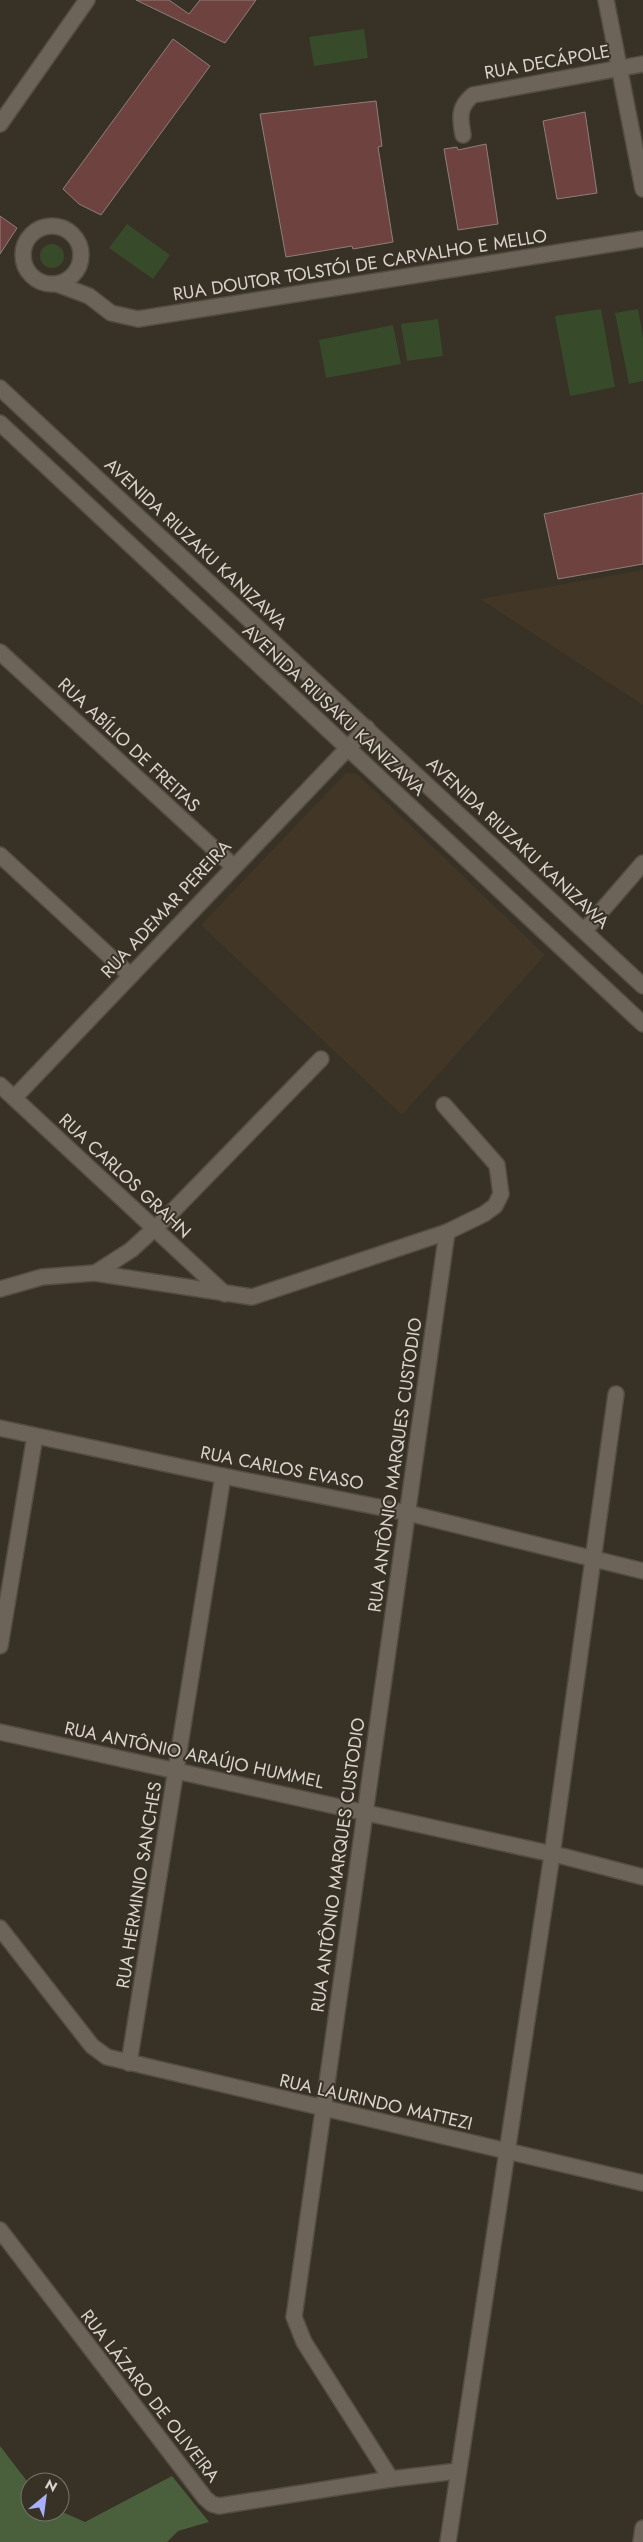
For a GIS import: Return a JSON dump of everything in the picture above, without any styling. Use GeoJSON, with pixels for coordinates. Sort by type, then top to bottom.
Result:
{"type":"FeatureCollection","features":[{"type":"Feature","properties":{"kind":"street"},"geometry":{"type":"LineString","coordinates":[[2,117],[87,0]]}},
{"type":"Feature","properties":{"kind":"street"},"geometry":{"type":"LineString","coordinates":[[606,0],[643,190]]}},
{"type":"Feature","properties":{"kind":"street","name":"RUA DECÁPOLE"},"geometry":{"type":"LineString","coordinates":[[463,135],[460,114],[464,102],[473,95],[643,64]]}},
{"type":"Feature","properties":{"kind":"street","name":"RUA DOUTOR TOLSTÓI DE CARVALHO E MELLO"},"geometry":{"type":"LineString","coordinates":[[89,296],[80,267],[81,248],[70,232],[52,226],[34,232],[24,248],[25,267],[38,281],[57,284],[89,296],[111,313],[138,319],[643,239]]}},
{"type":"Feature","properties":{"kind":"street"},"geometry":{"type":"LineString","coordinates":[[57,284],[66,281],[80,267]]}},
{"type":"Feature","properties":{"kind":"street","name":"AVENIDA RIUZAKU KANIZAWA"},"geometry":{"type":"LineString","coordinates":[[0,388],[643,986]]}},
{"type":"Feature","properties":{"kind":"street","name":"AVENIDA RIUSAKU KANIZAWA"},"geometry":{"type":"LineString","coordinates":[[0,423],[643,1024]]}},
{"type":"Feature","properties":{"kind":"street","name":"RUA ABÍLIO DE FREITAS"},"geometry":{"type":"LineString","coordinates":[[0,652],[233,866]]}},
{"type":"Feature","properties":{"kind":"street"},"geometry":{"type":"LineString","coordinates":[[348,748],[367,728]]}},
{"type":"Feature","properties":{"kind":"street","name":"RUA ADEMAR PEREIRA"},"geometry":{"type":"LineString","coordinates":[[14,1098],[233,866],[348,748]]}},
{"type":"Feature","properties":{"kind":"street"},"geometry":{"type":"LineString","coordinates":[[0,855],[130,976]]}},
{"type":"Feature","properties":{"kind":"street"},"geometry":{"type":"LineString","coordinates":[[584,930],[643,863]]}},
{"type":"Feature","properties":{"kind":"street"},"geometry":{"type":"LineString","coordinates":[[95,1272],[132,1250],[155,1229],[321,1059]]}},
{"type":"Feature","properties":{"kind":"street","name":"RUA CARLOS GRAHN"},"geometry":{"type":"LineString","coordinates":[[0,1085],[225,1294]]}},
{"type":"Feature","properties":{"kind":"street"},"geometry":{"type":"LineString","coordinates":[[0,1289],[42,1277],[95,1272],[252,1298],[447,1232],[484,1214],[495,1206],[501,1194],[497,1165],[444,1105]]}},
{"type":"Feature","properties":{"kind":"street","name":"RUA ANTÔNIO MARQUES CUSTODIO"},"geometry":{"type":"LineString","coordinates":[[391,2479],[304,2342],[294,2317],[447,1232]]}},
{"type":"Feature","properties":{"kind":"street"},"geometry":{"type":"LineString","coordinates":[[448,2542],[552,1855],[616,1394]]}},
{"type":"Feature","properties":{"kind":"street","name":"RUA CARLOS EVASO"},"geometry":{"type":"LineString","coordinates":[[0,1428],[223,1476],[408,1512],[643,1571]]}},
{"type":"Feature","properties":{"kind":"street"},"geometry":{"type":"LineString","coordinates":[[0,1646],[35,1436]]}},
{"type":"Feature","properties":{"kind":"street","name":"RUA HERMINIO SANCHES"},"geometry":{"type":"LineString","coordinates":[[129,2063],[223,1476]]}},
{"type":"Feature","properties":{"kind":"street","name":"RUA ANTÔNIO ARAÚJO HUMMEL"},"geometry":{"type":"LineString","coordinates":[[0,1732],[364,1812],[643,1877]]}},
{"type":"Feature","properties":{"kind":"street","name":"RUA LAURINDO MATTEZI"},"geometry":{"type":"LineString","coordinates":[[0,1928],[92,2046],[101,2054],[129,2063],[322,2109],[643,2183]]}},
{"type":"Feature","properties":{"kind":"street","name":"RUA LÁZARO DE OLIVEIRA"},"geometry":{"type":"LineString","coordinates":[[0,2230],[105,2370],[212,2504],[219,2506],[391,2479],[458,2471]]}},
{"type":"Feature","properties":{"kind":"street"},"geometry":{"type":"LineString","coordinates":[[641,2542],[643,2528]]}},
{"type":"Feature","properties":{"kind":"shaded area"},"geometry":{"type":"Polygon","coordinates":[[[643,570],[643,705],[480,599],[643,570]]]}},
{"type":"Feature","properties":{"kind":"shaded area"},"geometry":{"type":"Polygon","coordinates":[[[346,773],[357,774],[545,955],[402,1115],[201,925],[346,773]]]}},
{"type":"Feature","properties":{"kind":"green space"},"geometry":{"type":"Polygon","coordinates":[[[364,29],[368,58],[314,66],[309,37],[364,29]]]}},
{"type":"Feature","properties":{"kind":"green space"},"geometry":{"type":"Polygon","coordinates":[[[127,224],[170,255],[153,279],[109,248],[127,224]]]}},
{"type":"Feature","properties":{"kind":"green space"},"geometry":{"type":"Polygon","coordinates":[[[52,244],[61,247],[64,256],[61,265],[52,268],[43,265],[40,256],[43,247],[52,244]]]}},
{"type":"Feature","properties":{"kind":"green space"},"geometry":{"type":"Polygon","coordinates":[[[601,309],[615,387],[570,396],[555,316],[601,309]]]}},
{"type":"Feature","properties":{"kind":"green space"},"geometry":{"type":"Polygon","coordinates":[[[638,309],[643,337],[643,381],[629,384],[615,313],[638,309]]]}},
{"type":"Feature","properties":{"kind":"green space"},"geometry":{"type":"Polygon","coordinates":[[[438,319],[443,356],[407,361],[401,324],[438,319]]]}},
{"type":"Feature","properties":{"kind":"green space"},"geometry":{"type":"Polygon","coordinates":[[[393,325],[401,364],[326,378],[319,340],[393,325]]]}},
{"type":"Feature","properties":{"kind":"green space"},"geometry":{"type":"Polygon","coordinates":[[[0,2446],[20,2472],[20,2522],[70,2522],[70,2515],[85,2522],[172,2476],[209,2522],[178,2531],[167,2542],[0,2542],[0,2446]]]}},
{"type":"Feature","properties":{"kind":"building"},"geometry":{"type":"Polygon","coordinates":[[[136,0],[169,0],[189,14],[200,0],[256,0],[225,43],[136,0]]]}},
{"type":"Feature","properties":{"kind":"building"},"geometry":{"type":"Polygon","coordinates":[[[173,39],[210,66],[101,215],[79,204],[63,189],[173,39]]]}},
{"type":"Feature","properties":{"kind":"building"},"geometry":{"type":"Polygon","coordinates":[[[376,101],[382,146],[378,147],[393,242],[353,249],[352,246],[286,257],[260,114],[376,101]]]}},
{"type":"Feature","properties":{"kind":"building"},"geometry":{"type":"Polygon","coordinates":[[[585,112],[597,193],[557,199],[543,121],[585,112]]]}},
{"type":"Feature","properties":{"kind":"building"},"geometry":{"type":"Polygon","coordinates":[[[486,144],[498,224],[458,230],[444,149],[457,147],[458,150],[486,144]]]}},
{"type":"Feature","properties":{"kind":"building"},"geometry":{"type":"Polygon","coordinates":[[[0,216],[17,228],[0,254],[0,216]]]}},
{"type":"Feature","properties":{"kind":"building"},"geometry":{"type":"Polygon","coordinates":[[[643,493],[643,564],[558,579],[544,514],[643,493]]]}}]}
